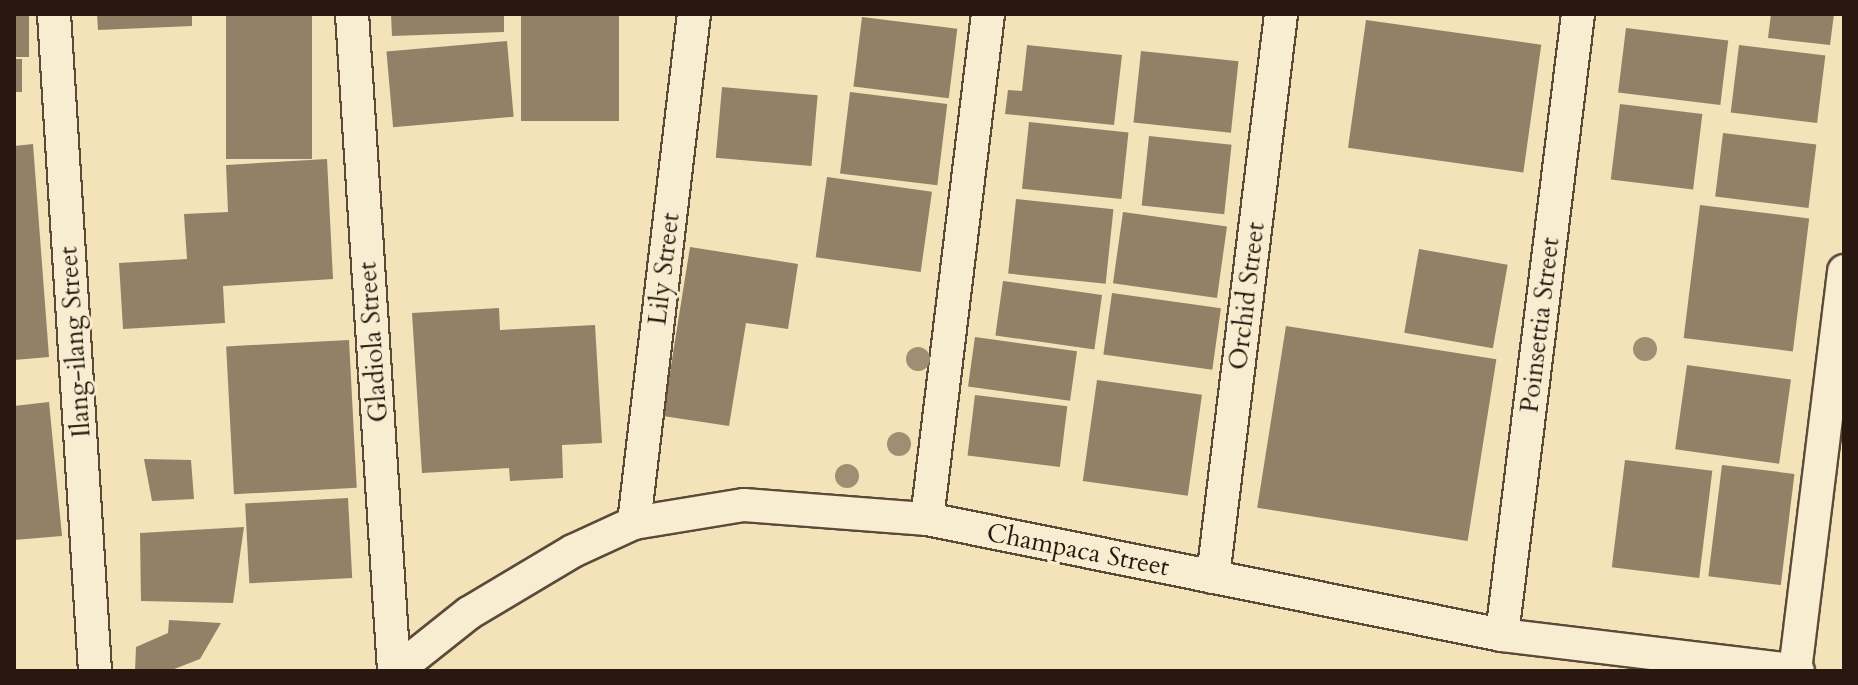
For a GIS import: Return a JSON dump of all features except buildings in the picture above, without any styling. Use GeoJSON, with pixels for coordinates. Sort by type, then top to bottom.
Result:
{"type":"FeatureCollection","features":[{"type":"Feature","properties":{"kind":"street","name":"Ilang-ilang Street"},"geometry":{"type":"LineString","coordinates":[[54,14],[95,671]]}},
{"type":"Feature","properties":{"kind":"street","name":"Gladiola Street"},"geometry":{"type":"LineString","coordinates":[[352,14],[395,671]]}},
{"type":"Feature","properties":{"kind":"street","name":"Lily Street"},"geometry":{"type":"LineString","coordinates":[[634,523],[694,14]]}},
{"type":"Feature","properties":{"kind":"street"},"geometry":{"type":"LineString","coordinates":[[927,519],[988,14]]}},
{"type":"Feature","properties":{"kind":"street","name":"Orchid Street"},"geometry":{"type":"LineString","coordinates":[[1213,577],[1281,14]]}},
{"type":"Feature","properties":{"kind":"street","name":"Poinsettia Street"},"geometry":{"type":"LineString","coordinates":[[1502,635],[1578,14]]}},
{"type":"Feature","properties":{"kind":"street"},"geometry":{"type":"LineString","coordinates":[[1796,671],[1844,271]]}},
{"type":"Feature","properties":{"kind":"street","name":"Champaca Street"},"geometry":{"type":"LineString","coordinates":[[395,671],[469,613],[573,551],[634,523],[744,505],[927,519],[1502,635],[1796,671]]}}]}
